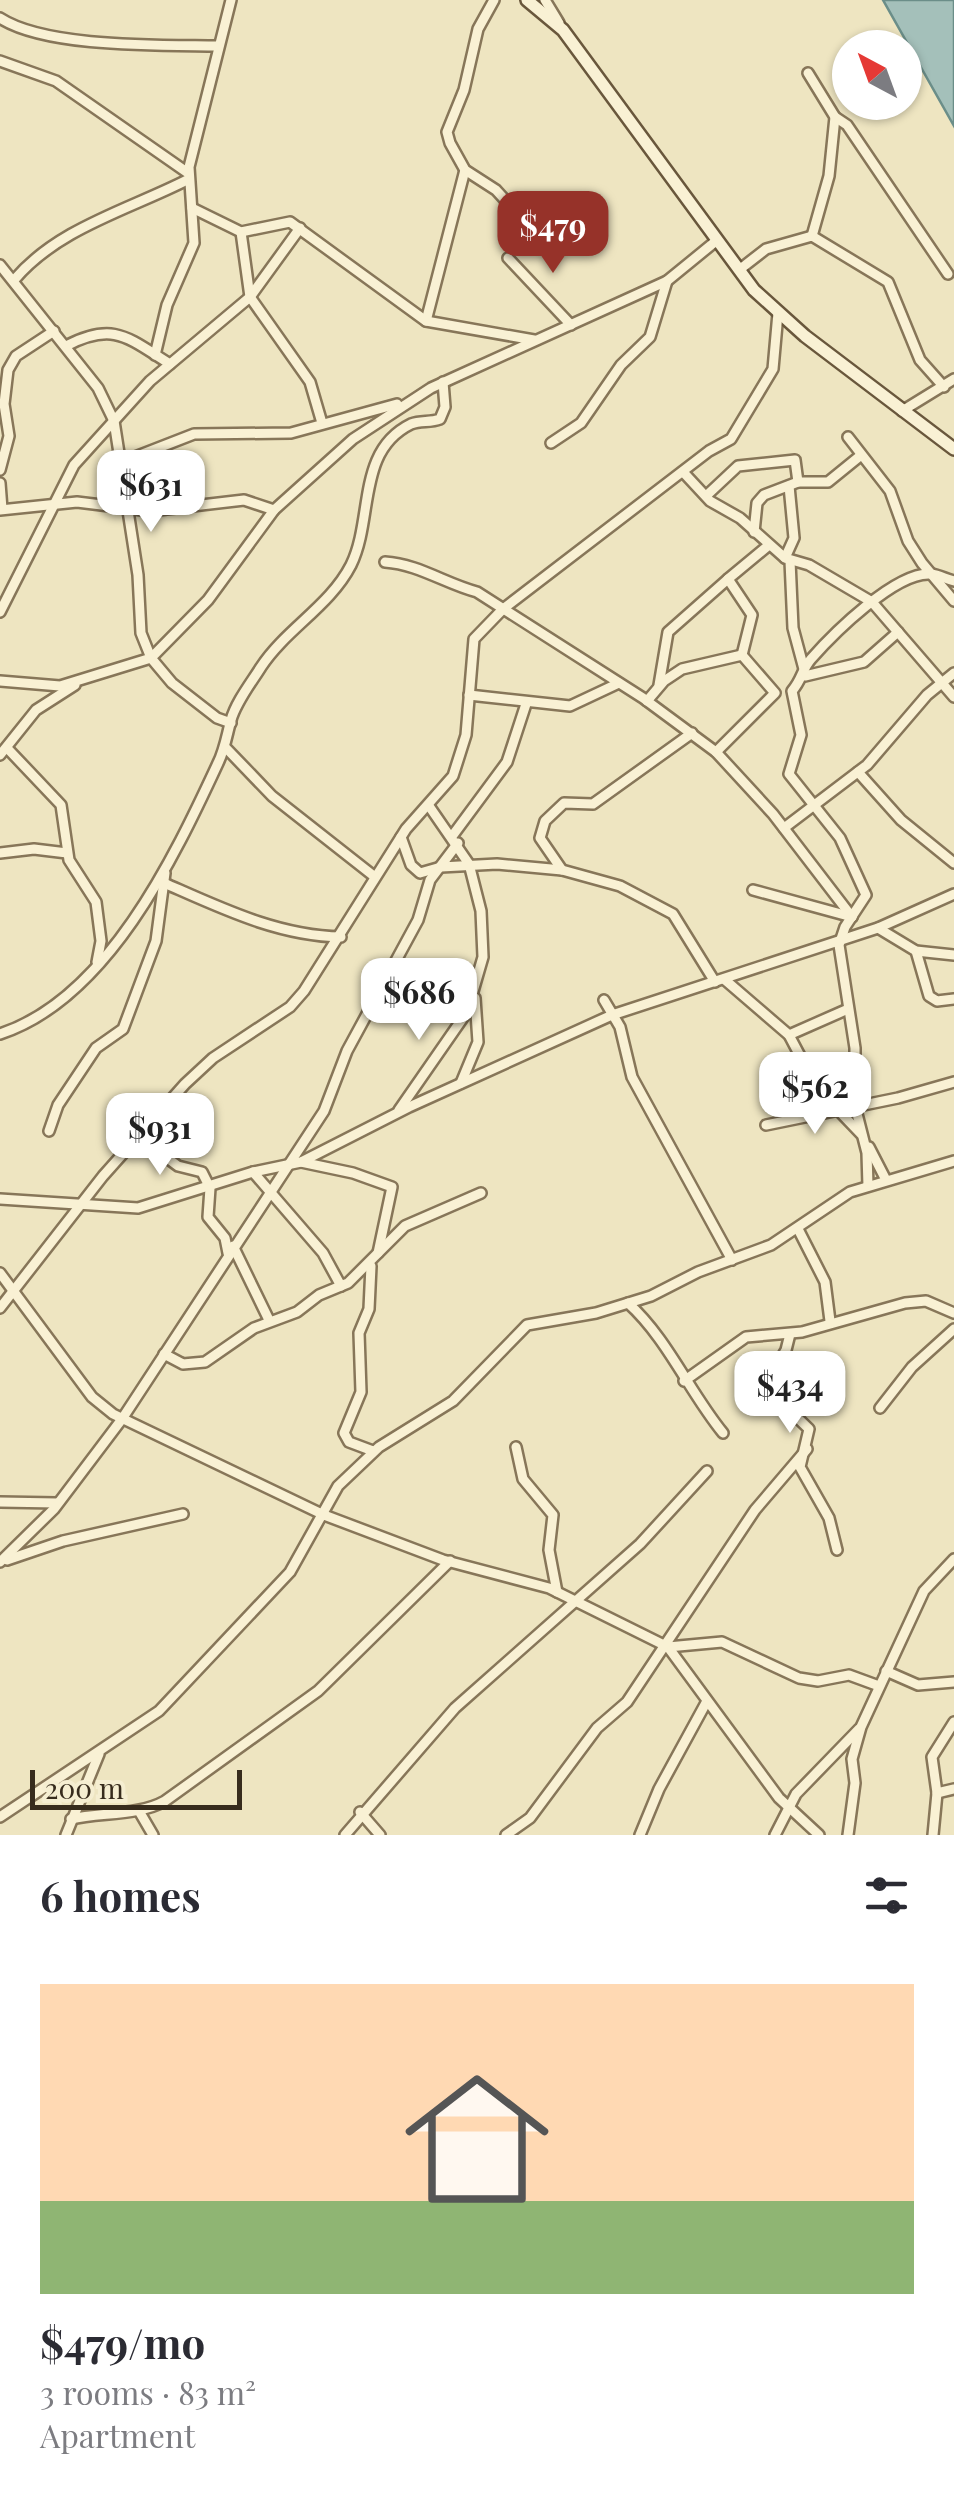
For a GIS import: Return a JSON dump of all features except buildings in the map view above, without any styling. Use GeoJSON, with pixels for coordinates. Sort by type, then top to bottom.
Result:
{"type":"FeatureCollection","features":[{"type":"Feature","properties":{"kind":"street"},"geometry":{"type":"LineString","coordinates":[[155,355],[167,306],[194,243],[188,177],[230,0]]}},
{"type":"Feature","properties":{"kind":"street"},"geometry":{"type":"LineString","coordinates":[[494,0],[478,29],[464,90],[446,132],[465,170],[496,190],[518,214],[560,222]]}},
{"type":"Feature","properties":{"kind":"street"},"geometry":{"type":"LineString","coordinates":[[527,0],[563,30]]}},
{"type":"Feature","properties":{"kind":"street"},"geometry":{"type":"LineString","coordinates":[[545,0],[716,241],[778,313],[954,449]]}},
{"type":"Feature","properties":{"kind":"street"},"geometry":{"type":"LineString","coordinates":[[0,18],[15,27],[82,39],[218,46]]}},
{"type":"Feature","properties":{"kind":"street"},"geometry":{"type":"LineString","coordinates":[[0,61],[56,82],[188,177]]}},
{"type":"Feature","properties":{"kind":"street"},"geometry":{"type":"LineString","coordinates":[[808,74],[832,112]]}},
{"type":"Feature","properties":{"kind":"street"},"geometry":{"type":"LineString","coordinates":[[812,236],[829,176],[835,120]]}},
{"type":"Feature","properties":{"kind":"street"},"geometry":{"type":"LineString","coordinates":[[840,120],[847,125],[948,274]]}},
{"type":"Feature","properties":{"kind":"street"},"geometry":{"type":"LineString","coordinates":[[426,321],[465,170]]}},
{"type":"Feature","properties":{"kind":"street"},"geometry":{"type":"LineString","coordinates":[[14,280],[50,245],[188,177]]}},
{"type":"Feature","properties":{"kind":"street"},"geometry":{"type":"LineString","coordinates":[[192,208],[241,232],[284,220],[426,321],[537,341]]}},
{"type":"Feature","properties":{"kind":"street"},"geometry":{"type":"LineString","coordinates":[[0,612],[74,465],[170,364],[250,297],[300,228]]}},
{"type":"Feature","properties":{"kind":"street"},"geometry":{"type":"LineString","coordinates":[[241,232],[250,297],[310,382],[322,423]]}},
{"type":"Feature","properties":{"kind":"street"},"geometry":{"type":"LineString","coordinates":[[739,270],[766,249],[812,236],[888,282],[920,360],[944,387]]}},
{"type":"Feature","properties":{"kind":"street"},"geometry":{"type":"LineString","coordinates":[[0,681],[41,687],[81,681],[151,658],[208,600],[274,510],[315,468],[405,402],[667,282],[716,241]]}},
{"type":"Feature","properties":{"kind":"street"},"geometry":{"type":"LineString","coordinates":[[508,258],[571,325]]}},
{"type":"Feature","properties":{"kind":"street"},"geometry":{"type":"LineString","coordinates":[[0,264],[98,388],[114,421],[141,633],[151,658],[172,683],[216,718],[231,723]]}},
{"type":"Feature","properties":{"kind":"street"},"geometry":{"type":"LineString","coordinates":[[551,443],[581,424],[621,364],[650,337],[667,282]]}},
{"type":"Feature","properties":{"kind":"street"},"geometry":{"type":"LineString","coordinates":[[0,1308],[185,1084],[213,1058],[290,1007],[341,937],[401,838],[443,793],[461,759],[474,639],[503,608],[735,434],[773,369],[778,313]]}},
{"type":"Feature","properties":{"kind":"street"},"geometry":{"type":"LineString","coordinates":[[0,466],[9,436],[4,396],[12,362],[54,331]]}},
{"type":"Feature","properties":{"kind":"street"},"geometry":{"type":"LineString","coordinates":[[66,346],[88,335],[113,332],[170,364]]}},
{"type":"Feature","properties":{"kind":"street"},"geometry":{"type":"LineString","coordinates":[[902,411],[954,378]]}},
{"type":"Feature","properties":{"kind":"street"},"geometry":{"type":"LineString","coordinates":[[0,1034],[54,1004],[96,964],[151,898],[225,746],[231,723],[265,662],[343,579],[358,548],[370,476],[383,446],[415,422],[440,419],[445,407],[443,382]]}},
{"type":"Feature","properties":{"kind":"street"},"geometry":{"type":"LineString","coordinates":[[122,462],[194,434],[230,430],[280,434],[405,402]]}},
{"type":"Feature","properties":{"kind":"street"},"geometry":{"type":"LineString","coordinates":[[848,437],[890,491],[908,541],[954,602]]}},
{"type":"Feature","properties":{"kind":"street"},"geometry":{"type":"LineString","coordinates":[[754,532],[757,503],[770,492],[794,484],[828,482],[860,456]]}},
{"type":"Feature","properties":{"kind":"street"},"geometry":{"type":"LineString","coordinates":[[706,496],[738,466],[796,460],[794,538],[787,559],[793,628],[804,673]]}},
{"type":"Feature","properties":{"kind":"street"},"geometry":{"type":"LineString","coordinates":[[684,473],[706,496],[787,559],[809,565],[872,602],[954,697]]}},
{"type":"Feature","properties":{"kind":"street"},"geometry":{"type":"LineString","coordinates":[[0,483],[1,510],[54,503],[150,510],[244,500],[274,510]]}},
{"type":"Feature","properties":{"kind":"street"},"geometry":{"type":"LineString","coordinates":[[659,685],[668,632],[769,545]]}},
{"type":"Feature","properties":{"kind":"street"},"geometry":{"type":"LineString","coordinates":[[385,562],[404,564],[452,586],[477,592],[692,733],[716,752],[784,828],[852,918]]}},
{"type":"Feature","properties":{"kind":"street"},"geometry":{"type":"LineString","coordinates":[[868,1186],[864,1138],[855,1106],[855,1048],[840,941],[866,896],[843,842],[788,771],[801,735],[792,691],[804,673],[872,602],[910,578],[922,563]]}},
{"type":"Feature","properties":{"kind":"street"},"geometry":{"type":"LineString","coordinates":[[910,578],[931,574],[954,581]]}},
{"type":"Feature","properties":{"kind":"street"},"geometry":{"type":"LineString","coordinates":[[728,578],[752,615],[742,655]]}},
{"type":"Feature","properties":{"kind":"street"},"geometry":{"type":"LineString","coordinates":[[804,673],[864,662],[898,632]]}},
{"type":"Feature","properties":{"kind":"street"},"geometry":{"type":"LineString","coordinates":[[647,701],[659,685],[682,669],[742,655]]}},
{"type":"Feature","properties":{"kind":"street"},"geometry":{"type":"LineString","coordinates":[[716,752],[738,734],[774,692],[742,655]]}},
{"type":"Feature","properties":{"kind":"street"},"geometry":{"type":"LineString","coordinates":[[784,828],[858,772],[940,683],[954,673]]}},
{"type":"Feature","properties":{"kind":"street"},"geometry":{"type":"LineString","coordinates":[[81,681],[36,710],[4,752],[61,805],[67,853],[96,902],[101,941],[96,964]]}},
{"type":"Feature","properties":{"kind":"street"},"geometry":{"type":"LineString","coordinates":[[469,695],[570,706],[620,683]]}},
{"type":"Feature","properties":{"kind":"street"},"geometry":{"type":"LineString","coordinates":[[183,1514],[132,1529],[62,1541],[0,1562],[57,1504],[122,1419],[324,1110],[348,1052],[410,936],[436,869],[506,762],[526,704]]}},
{"type":"Feature","properties":{"kind":"street"},"geometry":{"type":"LineString","coordinates":[[562,870],[540,838],[546,821],[564,803],[585,806],[605,797],[692,733]]}},
{"type":"Feature","properties":{"kind":"street"},"geometry":{"type":"LineString","coordinates":[[225,746],[272,796],[375,877]]}},
{"type":"Feature","properties":{"kind":"street"},"geometry":{"type":"LineString","coordinates":[[858,772],[902,820],[954,863]]}},
{"type":"Feature","properties":{"kind":"street"},"geometry":{"type":"LineString","coordinates":[[398,1112],[424,1079],[438,1050],[460,1024],[475,990],[483,957],[481,912],[469,864],[429,806]]}},
{"type":"Feature","properties":{"kind":"street"},"geometry":{"type":"LineString","coordinates":[[401,838],[411,865],[426,874],[469,864],[562,870],[620,886],[665,908],[683,926],[720,980],[789,1034],[817,1088],[864,1138],[886,1180]]}},
{"type":"Feature","properties":{"kind":"street"},"geometry":{"type":"LineString","coordinates":[[0,854],[34,849],[67,853]]}},
{"type":"Feature","properties":{"kind":"street"},"geometry":{"type":"LineString","coordinates":[[48,1131],[58,1105],[90,1057],[123,1029],[156,940],[165,869]]}},
{"type":"Feature","properties":{"kind":"street"},"geometry":{"type":"LineString","coordinates":[[164,883],[233,914],[306,934],[341,937]]}},
{"type":"Feature","properties":{"kind":"street"},"geometry":{"type":"LineString","coordinates":[[753,890],[852,918]]}},
{"type":"Feature","properties":{"kind":"street"},"geometry":{"type":"LineString","coordinates":[[0,1199],[132,1209],[253,1172],[301,1162],[398,1112],[612,1015],[878,928],[954,894]]}},
{"type":"Feature","properties":{"kind":"street"},"geometry":{"type":"LineString","coordinates":[[878,928],[916,951],[954,955]]}},
{"type":"Feature","properties":{"kind":"street"},"geometry":{"type":"LineString","coordinates":[[916,951],[929,996],[936,1001],[954,999]]}},
{"type":"Feature","properties":{"kind":"street"},"geometry":{"type":"LineString","coordinates":[[460,1086],[478,1042],[475,990]]}},
{"type":"Feature","properties":{"kind":"street"},"geometry":{"type":"LineString","coordinates":[[604,1000],[620,1027],[632,1076],[732,1260]]}},
{"type":"Feature","properties":{"kind":"street"},"geometry":{"type":"LineString","coordinates":[[789,1034],[848,1009]]}},
{"type":"Feature","properties":{"kind":"street"},"geometry":{"type":"LineString","coordinates":[[766,1125],[954,1082]]}},
{"type":"Feature","properties":{"kind":"street"},"geometry":{"type":"LineString","coordinates":[[140,1138],[178,1166],[196,1168],[210,1188],[208,1217],[225,1238],[269,1320]]}},
{"type":"Feature","properties":{"kind":"street"},"geometry":{"type":"LineString","coordinates":[[0,1818],[159,1711],[279,1584],[309,1544],[338,1486],[373,1452],[453,1401],[527,1326],[628,1304],[771,1246],[850,1192],[954,1161]]}},
{"type":"Feature","properties":{"kind":"street"},"geometry":{"type":"LineString","coordinates":[[301,1162],[353,1173],[392,1187],[374,1260],[368,1309],[359,1333],[361,1392],[344,1433],[349,1442],[373,1452]]}},
{"type":"Feature","properties":{"kind":"street"},"geometry":{"type":"LineString","coordinates":[[253,1172],[324,1253],[341,1286]]}},
{"type":"Feature","properties":{"kind":"street"},"geometry":{"type":"LineString","coordinates":[[164,1354],[183,1364],[205,1362],[269,1320],[297,1312],[319,1294],[341,1286],[374,1260],[405,1226],[481,1193]]}},
{"type":"Feature","properties":{"kind":"street"},"geometry":{"type":"LineString","coordinates":[[798,1229],[825,1282],[830,1321]]}},
{"type":"Feature","properties":{"kind":"street"},"geometry":{"type":"LineString","coordinates":[[0,1274],[92,1397],[122,1419],[324,1514],[450,1561],[578,1600],[665,1646],[790,1810],[818,1835]]}},
{"type":"Feature","properties":{"kind":"street"},"geometry":{"type":"LineString","coordinates":[[684,1381],[746,1337],[790,1334],[830,1321],[926,1301],[954,1313]]}},
{"type":"Feature","properties":{"kind":"street"},"geometry":{"type":"LineString","coordinates":[[628,1304],[651,1328],[724,1434]]}},
{"type":"Feature","properties":{"kind":"street"},"geometry":{"type":"LineString","coordinates":[[880,1408],[912,1367],[954,1329]]}},
{"type":"Feature","properties":{"kind":"street"},"geometry":{"type":"LineString","coordinates":[[790,1334],[786,1350],[767,1382],[780,1401],[807,1424],[807,1449],[800,1467],[829,1518],[837,1550]]}},
{"type":"Feature","properties":{"kind":"street"},"geometry":{"type":"LineString","coordinates":[[516,1447],[523,1480],[552,1515],[549,1550],[557,1592]]}},
{"type":"Feature","properties":{"kind":"street"},"geometry":{"type":"LineString","coordinates":[[506,1835],[530,1818],[597,1728],[627,1702],[755,1510],[807,1449]]}},
{"type":"Feature","properties":{"kind":"street"},"geometry":{"type":"LineString","coordinates":[[345,1835],[360,1812],[455,1708],[640,1544],[707,1471]]}},
{"type":"Feature","properties":{"kind":"street"},"geometry":{"type":"LineString","coordinates":[[0,1502],[57,1504]]}},
{"type":"Feature","properties":{"kind":"street"},"geometry":{"type":"LineString","coordinates":[[70,1819],[116,1810],[139,1811],[165,1801],[318,1691],[450,1561]]}},
{"type":"Feature","properties":{"kind":"street"},"geometry":{"type":"LineString","coordinates":[[848,1835],[855,1783],[852,1758],[861,1727],[924,1591],[953,1564]]}},
{"type":"Feature","properties":{"kind":"street"},"geometry":{"type":"LineString","coordinates":[[665,1646],[722,1642],[799,1678],[818,1681],[850,1675],[879,1686]]}},
{"type":"Feature","properties":{"kind":"street"},"geometry":{"type":"LineString","coordinates":[[886,1670],[918,1685],[954,1682]]}},
{"type":"Feature","properties":{"kind":"street"},"geometry":{"type":"LineString","coordinates":[[640,1835],[659,1789],[707,1701]]}},
{"type":"Feature","properties":{"kind":"street"},"geometry":{"type":"LineString","coordinates":[[934,1835],[938,1793],[932,1757],[954,1722]]}},
{"type":"Feature","properties":{"kind":"street"},"geometry":{"type":"LineString","coordinates":[[775,1835],[796,1794],[861,1727]]}},
{"type":"Feature","properties":{"kind":"street"},"geometry":{"type":"LineString","coordinates":[[66,1835],[99,1754]]}},
{"type":"Feature","properties":{"kind":"street"},"geometry":{"type":"LineString","coordinates":[[938,1793],[954,1788]]}},
{"type":"Feature","properties":{"kind":"street"},"geometry":{"type":"LineString","coordinates":[[139,1811],[153,1835]]}},
{"type":"Feature","properties":{"kind":"street"},"geometry":{"type":"LineString","coordinates":[[360,1812],[380,1835]]}},
{"type":"Feature","properties":{"kind":"water"},"geometry":{"type":"Polygon","coordinates":[[[883,0],[954,0],[954,126],[922,69],[922,30],[900,30],[883,0]]]}}]}
